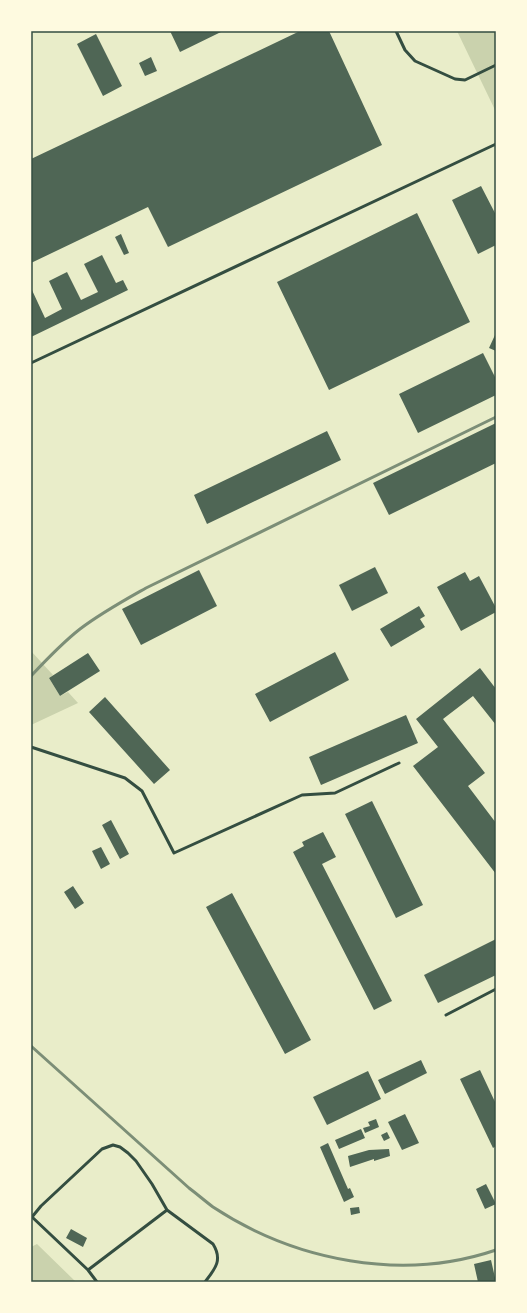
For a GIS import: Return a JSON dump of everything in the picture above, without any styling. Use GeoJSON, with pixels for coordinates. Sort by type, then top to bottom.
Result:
{"type":"FeatureCollection","features":[{"type":"Feature","properties":{"kind":"lane"},"geometry":{"type":"LineString","coordinates":[[396,31],[405,50],[415,61],[455,79],[465,80],[496,65]]}},
{"type":"Feature","properties":{"kind":"lane"},"geometry":{"type":"LineString","coordinates":[[31,363],[496,144]]}},
{"type":"Feature","properties":{"kind":"lane"},"geometry":{"type":"LineString","coordinates":[[31,747],[125,778],[142,791],[174,853],[302,795],[335,793],[399,763]]}},
{"type":"Feature","properties":{"kind":"lane"},"geometry":{"type":"LineString","coordinates":[[446,1015],[496,989]]}},
{"type":"Feature","properties":{"kind":"lane"},"geometry":{"type":"LineString","coordinates":[[97,1282],[88,1270],[32,1216],[102,1149],[113,1145],[120,1147],[136,1161],[152,1184],[167,1210],[214,1244],[219,1256],[217,1265],[205,1282]]}},
{"type":"Feature","properties":{"kind":"lane"},"geometry":{"type":"LineString","coordinates":[[88,1270],[167,1210]]}},
{"type":"Feature","properties":{"kind":"green space"},"geometry":{"type":"Polygon","coordinates":[[[457,31],[496,31],[496,112],[457,31]]]}},
{"type":"Feature","properties":{"kind":"green space"},"geometry":{"type":"Polygon","coordinates":[[[31,651],[53,675],[49,678],[60,696],[68,692],[78,703],[31,725],[31,651]]]}},
{"type":"Feature","properties":{"kind":"green space"},"geometry":{"type":"Polygon","coordinates":[[[37,1244],[76,1282],[31,1282],[31,1247],[37,1244]]]}},
{"type":"Feature","properties":{"kind":"building"},"geometry":{"type":"Polygon","coordinates":[[[170,31],[223,31],[180,52],[170,31]]]}},
{"type":"Feature","properties":{"kind":"building"},"geometry":{"type":"Polygon","coordinates":[[[300,31],[329,31],[382,145],[168,247],[148,207],[31,263],[31,159],[300,31]]]}},
{"type":"Feature","properties":{"kind":"building"},"geometry":{"type":"Polygon","coordinates":[[[96,34],[122,86],[103,96],[77,44],[96,34]]]}},
{"type":"Feature","properties":{"kind":"building"},"geometry":{"type":"Polygon","coordinates":[[[151,57],[157,71],[145,76],[139,63],[151,57]]]}},
{"type":"Feature","properties":{"kind":"building"},"geometry":{"type":"Polygon","coordinates":[[[481,186],[496,215],[496,245],[478,254],[452,200],[481,186]]]}},
{"type":"Feature","properties":{"kind":"building"},"geometry":{"type":"Polygon","coordinates":[[[417,213],[470,322],[329,390],[277,282],[417,213]]]}},
{"type":"Feature","properties":{"kind":"building"},"geometry":{"type":"Polygon","coordinates":[[[121,234],[129,253],[124,255],[115,237],[121,234]]]}},
{"type":"Feature","properties":{"kind":"building"},"geometry":{"type":"Polygon","coordinates":[[[102,255],[116,283],[123,280],[128,290],[31,337],[31,288],[45,318],[62,309],[49,281],[67,272],[81,300],[98,292],[84,264],[102,255]]]}},
{"type":"Feature","properties":{"kind":"building"},"geometry":{"type":"Polygon","coordinates":[[[495,335],[496,336],[496,351],[489,348],[495,335]]]}},
{"type":"Feature","properties":{"kind":"building"},"geometry":{"type":"Polygon","coordinates":[[[483,353],[496,379],[496,395],[418,433],[399,394],[483,353]]]}},
{"type":"Feature","properties":{"kind":"building"},"geometry":{"type":"Polygon","coordinates":[[[496,423],[496,463],[389,515],[373,483],[496,423]]]}},
{"type":"Feature","properties":{"kind":"building"},"geometry":{"type":"Polygon","coordinates":[[[327,431],[341,460],[207,524],[194,495],[327,431]]]}},
{"type":"Feature","properties":{"kind":"building"},"geometry":{"type":"Polygon","coordinates":[[[375,567],[388,593],[352,611],[339,585],[375,567]]]}},
{"type":"Feature","properties":{"kind":"building"},"geometry":{"type":"Polygon","coordinates":[[[199,570],[217,606],[141,645],[122,609],[199,570]]]}},
{"type":"Feature","properties":{"kind":"building"},"geometry":{"type":"Polygon","coordinates":[[[465,572],[470,581],[479,576],[496,608],[496,612],[461,631],[437,587],[465,572]]]}},
{"type":"Feature","properties":{"kind":"building"},"geometry":{"type":"Polygon","coordinates":[[[419,606],[425,616],[420,619],[425,627],[391,647],[380,629],[419,606]]]}},
{"type":"Feature","properties":{"kind":"building"},"geometry":{"type":"Polygon","coordinates":[[[335,652],[349,680],[270,722],[255,694],[335,652]]]}},
{"type":"Feature","properties":{"kind":"building"},"geometry":{"type":"Polygon","coordinates":[[[88,653],[100,671],[60,696],[49,678],[88,653]]]}},
{"type":"Feature","properties":{"kind":"building"},"geometry":{"type":"Polygon","coordinates":[[[480,668],[496,689],[496,725],[473,696],[443,719],[485,773],[468,786],[496,823],[496,874],[413,766],[438,747],[416,719],[480,668]]]}},
{"type":"Feature","properties":{"kind":"building"},"geometry":{"type":"Polygon","coordinates":[[[105,697],[170,770],[154,784],[89,712],[105,697]]]}},
{"type":"Feature","properties":{"kind":"building"},"geometry":{"type":"Polygon","coordinates":[[[406,715],[418,743],[321,785],[309,757],[406,715]]]}},
{"type":"Feature","properties":{"kind":"building"},"geometry":{"type":"Polygon","coordinates":[[[372,801],[423,905],[396,918],[345,814],[372,801]]]}},
{"type":"Feature","properties":{"kind":"building"},"geometry":{"type":"Polygon","coordinates":[[[111,820],[129,854],[120,859],[102,825],[111,820]]]}},
{"type":"Feature","properties":{"kind":"building"},"geometry":{"type":"Polygon","coordinates":[[[323,832],[336,857],[322,864],[392,1001],[374,1010],[293,852],[304,846],[302,842],[323,832]]]}},
{"type":"Feature","properties":{"kind":"building"},"geometry":{"type":"Polygon","coordinates":[[[101,847],[110,864],[101,869],[92,851],[101,847]]]}},
{"type":"Feature","properties":{"kind":"building"},"geometry":{"type":"Polygon","coordinates":[[[73,886],[84,903],[75,909],[64,892],[73,886]]]}},
{"type":"Feature","properties":{"kind":"building"},"geometry":{"type":"Polygon","coordinates":[[[232,893],[311,1040],[285,1054],[206,907],[232,893]]]}},
{"type":"Feature","properties":{"kind":"building"},"geometry":{"type":"Polygon","coordinates":[[[496,939],[496,975],[438,1003],[424,975],[496,939]]]}},
{"type":"Feature","properties":{"kind":"building"},"geometry":{"type":"Polygon","coordinates":[[[421,1060],[427,1073],[385,1094],[378,1080],[421,1060]]]}},
{"type":"Feature","properties":{"kind":"building"},"geometry":{"type":"Polygon","coordinates":[[[480,1070],[496,1104],[496,1146],[493,1148],[460,1079],[480,1070]]]}},
{"type":"Feature","properties":{"kind":"building"},"geometry":{"type":"Polygon","coordinates":[[[368,1071],[381,1099],[327,1125],[313,1097],[368,1071]]]}},
{"type":"Feature","properties":{"kind":"building"},"geometry":{"type":"Polygon","coordinates":[[[405,1114],[419,1143],[402,1150],[388,1122],[405,1114]]]}},
{"type":"Feature","properties":{"kind":"building"},"geometry":{"type":"Polygon","coordinates":[[[376,1119],[379,1127],[365,1133],[363,1128],[370,1126],[368,1122],[376,1119]]]}},
{"type":"Feature","properties":{"kind":"building"},"geometry":{"type":"Polygon","coordinates":[[[361,1129],[365,1138],[339,1149],[335,1140],[361,1129]]]}},
{"type":"Feature","properties":{"kind":"building"},"geometry":{"type":"Polygon","coordinates":[[[387,1132],[390,1138],[384,1141],[381,1135],[387,1132]]]}},
{"type":"Feature","properties":{"kind":"building"},"geometry":{"type":"Polygon","coordinates":[[[328,1143],[348,1189],[350,1188],[354,1197],[344,1202],[320,1147],[328,1143]]]}},
{"type":"Feature","properties":{"kind":"building"},"geometry":{"type":"Polygon","coordinates":[[[389,1149],[390,1156],[374,1161],[374,1159],[350,1167],[348,1156],[369,1150],[389,1149]]]}},
{"type":"Feature","properties":{"kind":"building"},"geometry":{"type":"Polygon","coordinates":[[[486,1184],[496,1204],[485,1209],[476,1189],[486,1184]]]}},
{"type":"Feature","properties":{"kind":"building"},"geometry":{"type":"Polygon","coordinates":[[[359,1207],[360,1213],[351,1215],[350,1208],[359,1207]]]}},
{"type":"Feature","properties":{"kind":"building"},"geometry":{"type":"Polygon","coordinates":[[[71,1229],[87,1238],[83,1247],[66,1238],[71,1229]]]}},
{"type":"Feature","properties":{"kind":"building"},"geometry":{"type":"Polygon","coordinates":[[[491,1260],[496,1282],[478,1282],[474,1264],[491,1260]]]}},
{"type":"Feature","properties":{"kind":"railway"},"geometry":{"type":"LineString","coordinates":[[31,676],[48,658],[80,629],[104,612],[146,588],[496,417]]}},
{"type":"Feature","properties":{"kind":"railway"},"geometry":{"type":"LineString","coordinates":[[31,1046],[189,1188],[210,1205],[245,1226],[279,1241],[314,1253],[350,1261],[387,1265],[424,1264],[460,1260],[496,1250]]}}]}
